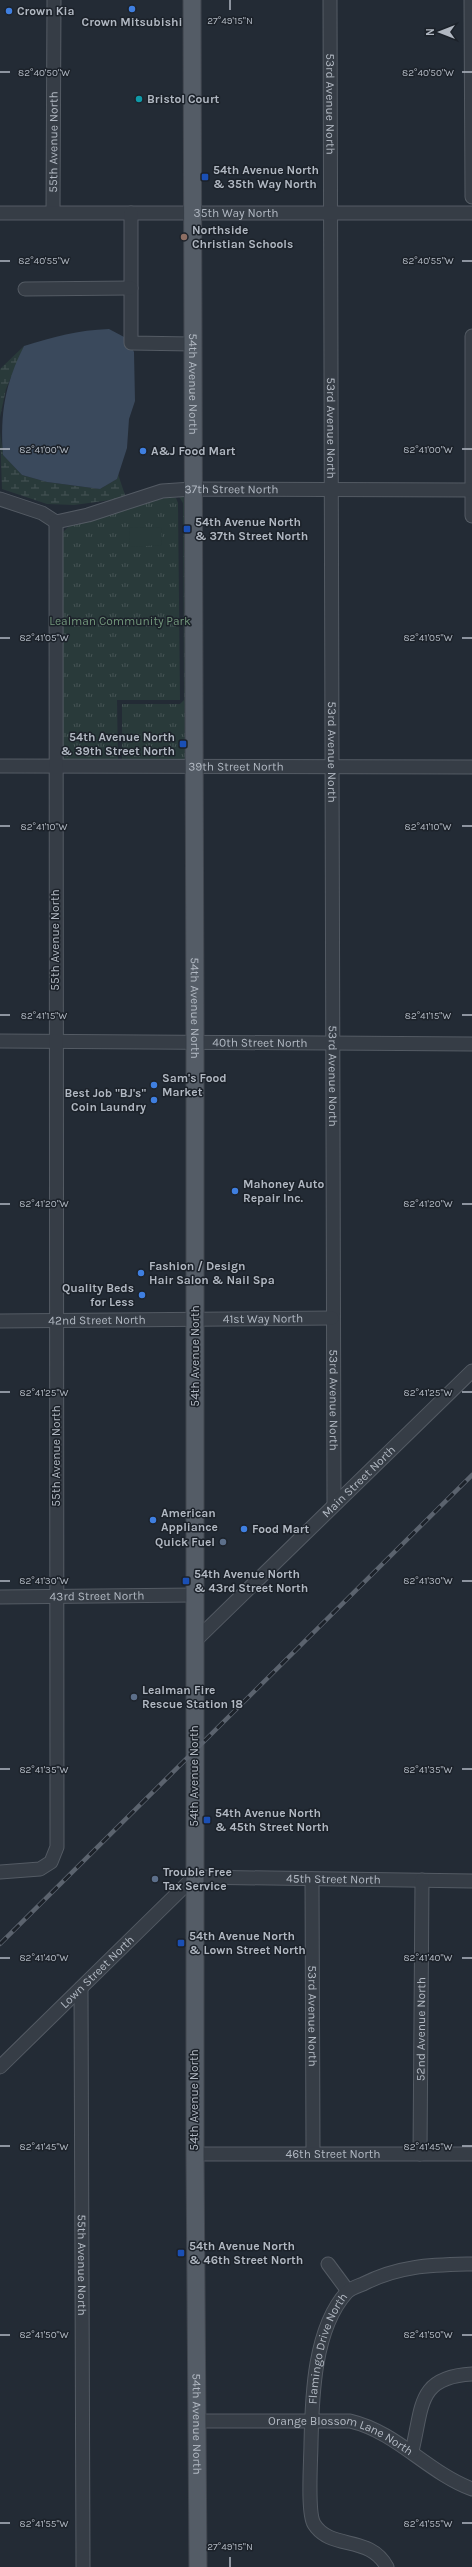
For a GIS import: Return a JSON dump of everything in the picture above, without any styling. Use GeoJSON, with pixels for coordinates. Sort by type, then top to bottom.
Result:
{"type":"FeatureCollection","features":[{"type":"Feature","properties":{"kind":"main road","name":"54th Avenue North"},"geometry":{"type":"LineString","coordinates":[[192,0],[192,489],[195,1040],[194,2154],[198,2421],[198,2567]]}},
{"type":"Feature","properties":{"kind":"street","name":"55th Avenue North"},"geometry":{"type":"LineString","coordinates":[[53,212],[54,0]]}},
{"type":"Feature","properties":{"kind":"street","name":"53rd Avenue North"},"geometry":{"type":"LineString","coordinates":[[330,0],[333,767],[332,1318],[334,1503]]}},
{"type":"Feature","properties":{"kind":"street"},"geometry":{"type":"LineString","coordinates":[[471,0],[472,197]]}},
{"type":"Feature","properties":{"kind":"street","name":"35th Way North"},"geometry":{"type":"LineString","coordinates":[[0,213],[472,213]]}},
{"type":"Feature","properties":{"kind":"street"},"geometry":{"type":"LineString","coordinates":[[132,213],[132,343],[192,344]]}},
{"type":"Feature","properties":{"kind":"street"},"geometry":{"type":"LineString","coordinates":[[25,289],[132,288]]}},
{"type":"Feature","properties":{"kind":"street"},"geometry":{"type":"LineString","coordinates":[[472,336],[472,516]]}},
{"type":"Feature","properties":{"kind":"street","name":"37th Street North"},"geometry":{"type":"LineString","coordinates":[[56,522],[88,515],[162,491],[192,489],[472,490]]}},
{"type":"Feature","properties":{"kind":"street"},"geometry":{"type":"LineString","coordinates":[[0,499],[42,513],[56,522]]}},
{"type":"Feature","properties":{"kind":"street","name":"55th Avenue North"},"geometry":{"type":"LineString","coordinates":[[0,1872],[40,1869],[51,1862],[57,1847],[56,522]]}},
{"type":"Feature","properties":{"kind":"street","name":"39th Street North"},"geometry":{"type":"LineString","coordinates":[[0,766],[472,767]]}},
{"type":"Feature","properties":{"kind":"street","name":"40th Street North"},"geometry":{"type":"LineString","coordinates":[[0,1041],[195,1040],[472,1044]]}},
{"type":"Feature","properties":{"kind":"street","name":"41st Way North"},"geometry":{"type":"LineString","coordinates":[[195,1319],[332,1318]]}},
{"type":"Feature","properties":{"kind":"street","name":"42nd Street North"},"geometry":{"type":"LineString","coordinates":[[0,1321],[195,1319]]}},
{"type":"Feature","properties":{"kind":"street","name":"Main Street North"},"geometry":{"type":"LineString","coordinates":[[194,1642],[334,1503],[472,1371]]}},
{"type":"Feature","properties":{"kind":"street","name":"43rd Street North"},"geometry":{"type":"LineString","coordinates":[[0,1597],[194,1595]]}},
{"type":"Feature","properties":{"kind":"street","name":"45th Street North"},"geometry":{"type":"LineString","coordinates":[[194,1877],[472,1881]]}},
{"type":"Feature","properties":{"kind":"street","name":"Lown Street North"},"geometry":{"type":"LineString","coordinates":[[0,2067],[194,1877]]}},
{"type":"Feature","properties":{"kind":"street","name":"53rd Avenue North"},"geometry":{"type":"LineString","coordinates":[[312,1879],[313,2153]]}},
{"type":"Feature","properties":{"kind":"street","name":"52nd Avenue North"},"geometry":{"type":"LineString","coordinates":[[420,2154],[422,1880]]}},
{"type":"Feature","properties":{"kind":"street","name":"55th Avenue North"},"geometry":{"type":"LineString","coordinates":[[81,1988],[83,2567]]}},
{"type":"Feature","properties":{"kind":"street","name":"46th Street North"},"geometry":{"type":"LineString","coordinates":[[194,2154],[472,2154]]}},
{"type":"Feature","properties":{"kind":"street"},"geometry":{"type":"LineString","coordinates":[[328,2264],[348,2291]]}},
{"type":"Feature","properties":{"kind":"street","name":"Flamingo Drive North"},"geometry":{"type":"LineString","coordinates":[[387,2567],[372,2552],[356,2543],[332,2539],[322,2535],[313,2522],[311,2504],[312,2420],[321,2339],[332,2316],[348,2291],[381,2274],[421,2265],[472,2264]]}},
{"type":"Feature","properties":{"kind":"street"},"geometry":{"type":"LineString","coordinates":[[412,2451],[425,2396],[435,2382],[452,2375],[472,2374]]}},
{"type":"Feature","properties":{"kind":"street","name":"Orange Blossom Lane North"},"geometry":{"type":"LineString","coordinates":[[198,2421],[350,2421],[382,2432],[412,2451],[420,2460],[458,2484],[472,2489]]}},
{"type":"Feature","properties":{"kind":"green space"},"geometry":{"type":"Polygon","coordinates":[[[24,346],[6,389],[0,417],[0,369],[24,346]]]}},
{"type":"Feature","properties":{"kind":"green space"},"geometry":{"type":"Polygon","coordinates":[[[0,432],[3,455],[22,475],[47,482],[100,489],[117,479],[118,474],[126,498],[74,505],[47,504],[2,489],[0,432]]]}},
{"type":"Feature","properties":{"kind":"green space"},"geometry":{"type":"Polygon","coordinates":[[[187,494],[188,761],[122,761],[122,704],[180,704],[184,700],[183,503],[178,495],[187,494]]]}},
{"type":"Feature","properties":{"kind":"green space","name":"Lealman Community Park"},"geometry":{"type":"Polygon","coordinates":[[[165,498],[176,498],[178,503],[180,700],[117,700],[118,762],[59,762],[62,533],[71,524],[165,498]]]}},
{"type":"Feature","properties":{"kind":"green space"},"geometry":{"type":"Polygon","coordinates":[[[161,527],[162,545],[130,547],[129,528],[161,527]]]}},
{"type":"Feature","properties":{"kind":"water"},"geometry":{"type":"Polygon","coordinates":[[[109,329],[126,338],[134,352],[135,401],[129,419],[127,448],[117,479],[100,489],[47,482],[22,475],[3,455],[2,426],[8,386],[24,346],[66,334],[109,329]]]}},
{"type":"Feature","properties":{"kind":"railway"},"geometry":{"type":"LineString","coordinates":[[0,1944],[472,1475]]}},
{"type":"Feature","properties":{"kind":"place","name":"Crown Mitsubishi"},"geometry":{"type":"Point","coordinates":[132,9]}},
{"type":"Feature","properties":{"kind":"place","name":"Crown Kia"},"geometry":{"type":"Point","coordinates":[9,11]}},
{"type":"Feature","properties":{"kind":"place","name":"Bristol Court"},"geometry":{"type":"Point","coordinates":[139,99]}},
{"type":"Feature","properties":{"kind":"place","name":"54th Avenue North & 35th Way North"},"geometry":{"type":"Point","coordinates":[205,177]}},
{"type":"Feature","properties":{"kind":"place","name":"Northside Christian Schools"},"geometry":{"type":"Point","coordinates":[184,237]}},
{"type":"Feature","properties":{"kind":"place","name":"A&J Food Mart"},"geometry":{"type":"Point","coordinates":[143,451]}},
{"type":"Feature","properties":{"kind":"place","name":"54th Avenue North & 37th Street North"},"geometry":{"type":"Point","coordinates":[187,529]}},
{"type":"Feature","properties":{"kind":"place","name":"54th Avenue North & 39th Street North"},"geometry":{"type":"Point","coordinates":[183,744]}},
{"type":"Feature","properties":{"kind":"place","name":"Sam's Food Market"},"geometry":{"type":"Point","coordinates":[154,1085]}},
{"type":"Feature","properties":{"kind":"place","name":"Best Job \"BJ's\" Coin Laundry"},"geometry":{"type":"Point","coordinates":[154,1100]}},
{"type":"Feature","properties":{"kind":"place","name":"Mahoney Auto Repair Inc."},"geometry":{"type":"Point","coordinates":[235,1191]}},
{"type":"Feature","properties":{"kind":"place","name":"Fashion / Design Hair Salon & Nail Spa"},"geometry":{"type":"Point","coordinates":[141,1273]}},
{"type":"Feature","properties":{"kind":"place","name":"Quality Beds for Less"},"geometry":{"type":"Point","coordinates":[142,1295]}},
{"type":"Feature","properties":{"kind":"place","name":"American Appliance"},"geometry":{"type":"Point","coordinates":[153,1520]}},
{"type":"Feature","properties":{"kind":"place","name":"Food Mart"},"geometry":{"type":"Point","coordinates":[244,1529]}},
{"type":"Feature","properties":{"kind":"place","name":"Quick Fuel"},"geometry":{"type":"Point","coordinates":[223,1542]}},
{"type":"Feature","properties":{"kind":"place","name":"54th Avenue North & 43rd Street North"},"geometry":{"type":"Point","coordinates":[186,1581]}},
{"type":"Feature","properties":{"kind":"place","name":"Lealman Fire Rescue Station 18"},"geometry":{"type":"Point","coordinates":[134,1697]}},
{"type":"Feature","properties":{"kind":"place","name":"54th Avenue North & 45th Street North"},"geometry":{"type":"Point","coordinates":[207,1820]}},
{"type":"Feature","properties":{"kind":"place","name":"Trouble Free Tax Service"},"geometry":{"type":"Point","coordinates":[155,1879]}},
{"type":"Feature","properties":{"kind":"place","name":"54th Avenue North & Lown Street North"},"geometry":{"type":"Point","coordinates":[181,1943]}},
{"type":"Feature","properties":{"kind":"place","name":"54th Avenue North & 46th Street North"},"geometry":{"type":"Point","coordinates":[181,2253]}}]}
